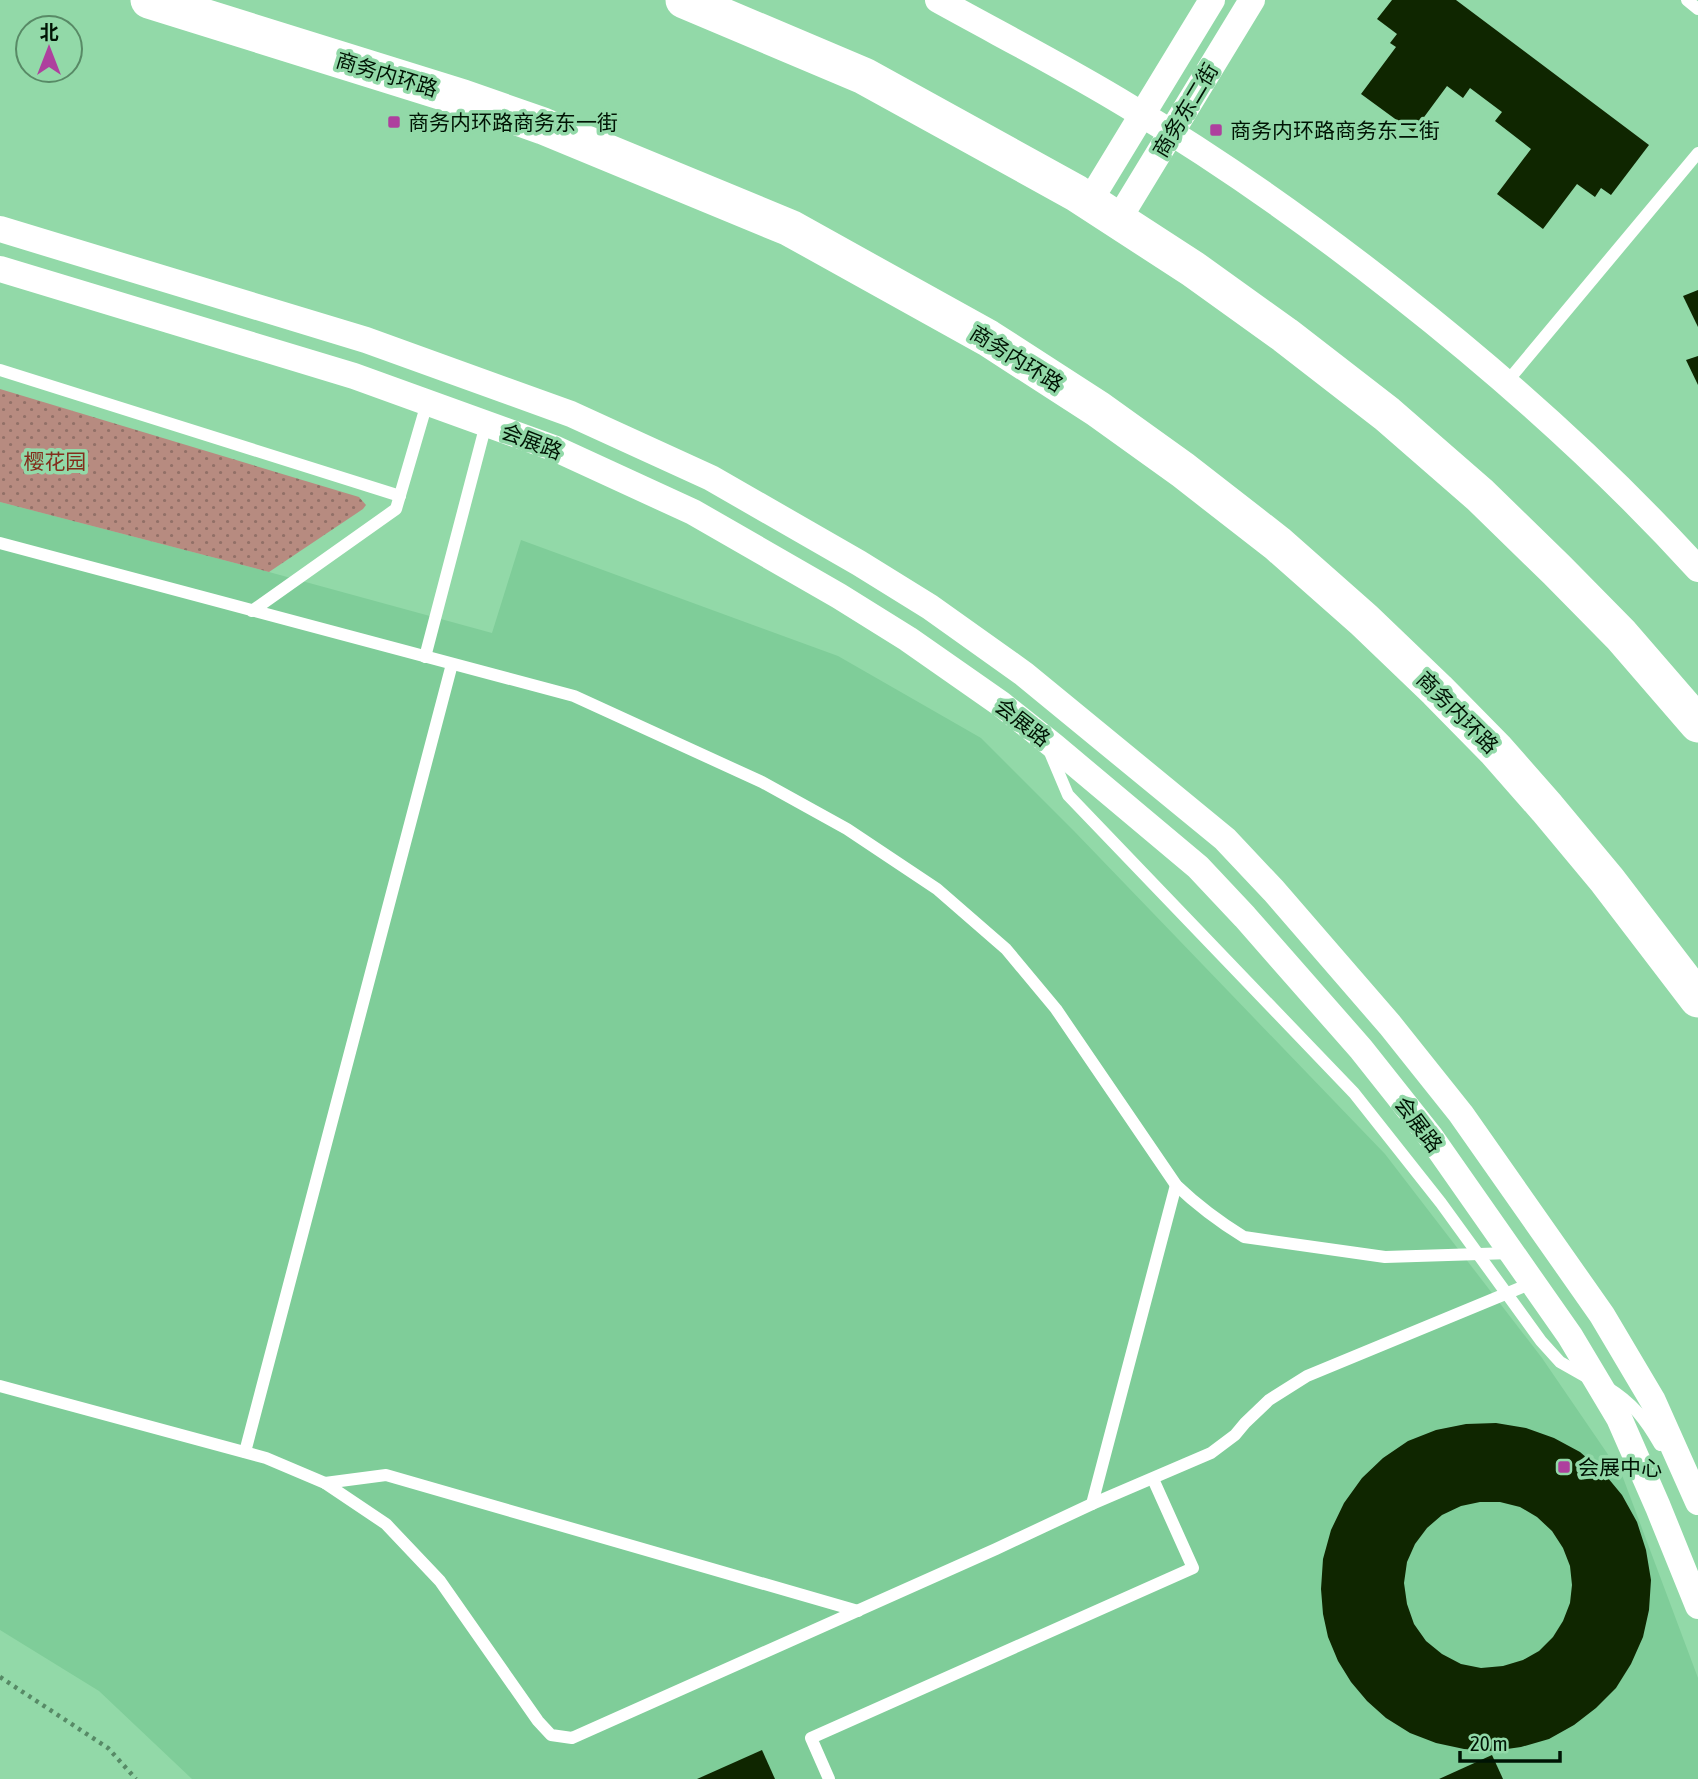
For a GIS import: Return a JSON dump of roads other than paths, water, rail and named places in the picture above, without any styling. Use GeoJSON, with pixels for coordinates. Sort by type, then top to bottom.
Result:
{"type":"FeatureCollection","features":[{"type":"Feature","properties":{"kind":"street","name":"商务内环路"},"geometry":{"type":"LineString","coordinates":[[149,0],[463,98],[543,126],[652,170],[790,228],[1010,352],[1098,409],[1183,470],[1278,544],[1364,620],[1496,750],[1638,920],[1698,999]]}},
{"type":"Feature","properties":{"kind":"street"},"geometry":{"type":"LineString","coordinates":[[684,0],[864,76],[1103,211],[1193,269],[1275,327],[1387,414],[1480,495],[1621,635],[1698,724]]}},
{"type":"Feature","properties":{"kind":"street"},"geometry":{"type":"LineString","coordinates":[[938,0],[1142,115],[1251,185],[1347,253],[1452,336],[1567,437],[1698,569]]}},
{"type":"Feature","properties":{"kind":"street","name":"商务东二街"},"geometry":{"type":"LineString","coordinates":[[1103,211],[1142,115],[1212,0]]}},
{"type":"Feature","properties":{"kind":"street","name":"商务东二街"},"geometry":{"type":"LineString","coordinates":[[1103,211],[1170,133],[1251,0]]}},
{"type":"Feature","properties":{"kind":"street","name":"会展路"},"geometry":{"type":"LineString","coordinates":[[0,229],[366,340],[571,414],[711,478],[930,607],[1024,674],[1225,839],[1391,1025],[1461,1114],[1602,1315],[1653,1401],[1697,1499]]}},
{"type":"Feature","properties":{"kind":"street","name":"会展路"},"geometry":{"type":"LineString","coordinates":[[0,269],[354,376],[556,449],[693,512],[908,639],[1001,704],[1198,867],[1361,1049],[1430,1136],[1570,1336],[1619,1418],[1698,1606]]}},
{"type":"Feature","properties":{"kind":"lane"},"geometry":{"type":"LineString","coordinates":[[1687,0],[1698,9]]}},
{"type":"Feature","properties":{"kind":"lane"},"geometry":{"type":"LineString","coordinates":[[1506,383],[1698,153]]}},
{"type":"Feature","properties":{"kind":"lane"},"geometry":{"type":"LineString","coordinates":[[0,370],[400,496]]}},
{"type":"Feature","properties":{"kind":"lane"},"geometry":{"type":"LineString","coordinates":[[252,611],[396,509],[427,402]]}},
{"type":"Feature","properties":{"kind":"lane"},"geometry":{"type":"LineString","coordinates":[[425,657],[486,424]]}},
{"type":"Feature","properties":{"kind":"lane"},"geometry":{"type":"LineString","coordinates":[[0,543],[574,696],[762,782],[846,829],[937,889],[1006,949],[1056,1009],[1176,1185],[1201,1209],[1244,1237],[1385,1257],[1511,1253]]}},
{"type":"Feature","properties":{"kind":"lane"},"geometry":{"type":"LineString","coordinates":[[245,1452],[452,664]]}},
{"type":"Feature","properties":{"kind":"lane"},"geometry":{"type":"LineString","coordinates":[[1044,738],[1068,795],[1354,1093],[1441,1203],[1548,1348],[1560,1362],[1631,1404],[1647,1423],[1686,1488],[1697,1499]]}},
{"type":"Feature","properties":{"kind":"lane"},"geometry":{"type":"LineString","coordinates":[[1092,1504],[1176,1185]]}},
{"type":"Feature","properties":{"kind":"lane"},"geometry":{"type":"LineString","coordinates":[[0,1385],[266,1458],[325,1483],[386,1524],[440,1581],[538,1721],[551,1735],[572,1738],[1211,1453],[1235,1435],[1269,1400],[1307,1376],[1532,1283]]}},
{"type":"Feature","properties":{"kind":"lane"},"geometry":{"type":"LineString","coordinates":[[325,1483],[386,1475],[858,1611]]}},
{"type":"Feature","properties":{"kind":"lane"},"geometry":{"type":"LineString","coordinates":[[829,1779],[811,1738],[1193,1568],[1153,1479]]}},
{"type":"Feature","properties":{"kind":"place","name":"商务内环路商务东一街"},"geometry":{"type":"Point","coordinates":[394,122]}},
{"type":"Feature","properties":{"kind":"place","name":"商务内环路商务东二街"},"geometry":{"type":"Point","coordinates":[1216,130]}},
{"type":"Feature","properties":{"kind":"place","name":"会展中心"},"geometry":{"type":"Point","coordinates":[1564,1467]}},
{"type":"Feature","properties":{"kind":"park label","name":"樱花园"},"geometry":{"type":"Point","coordinates":[55,461]}}]}
